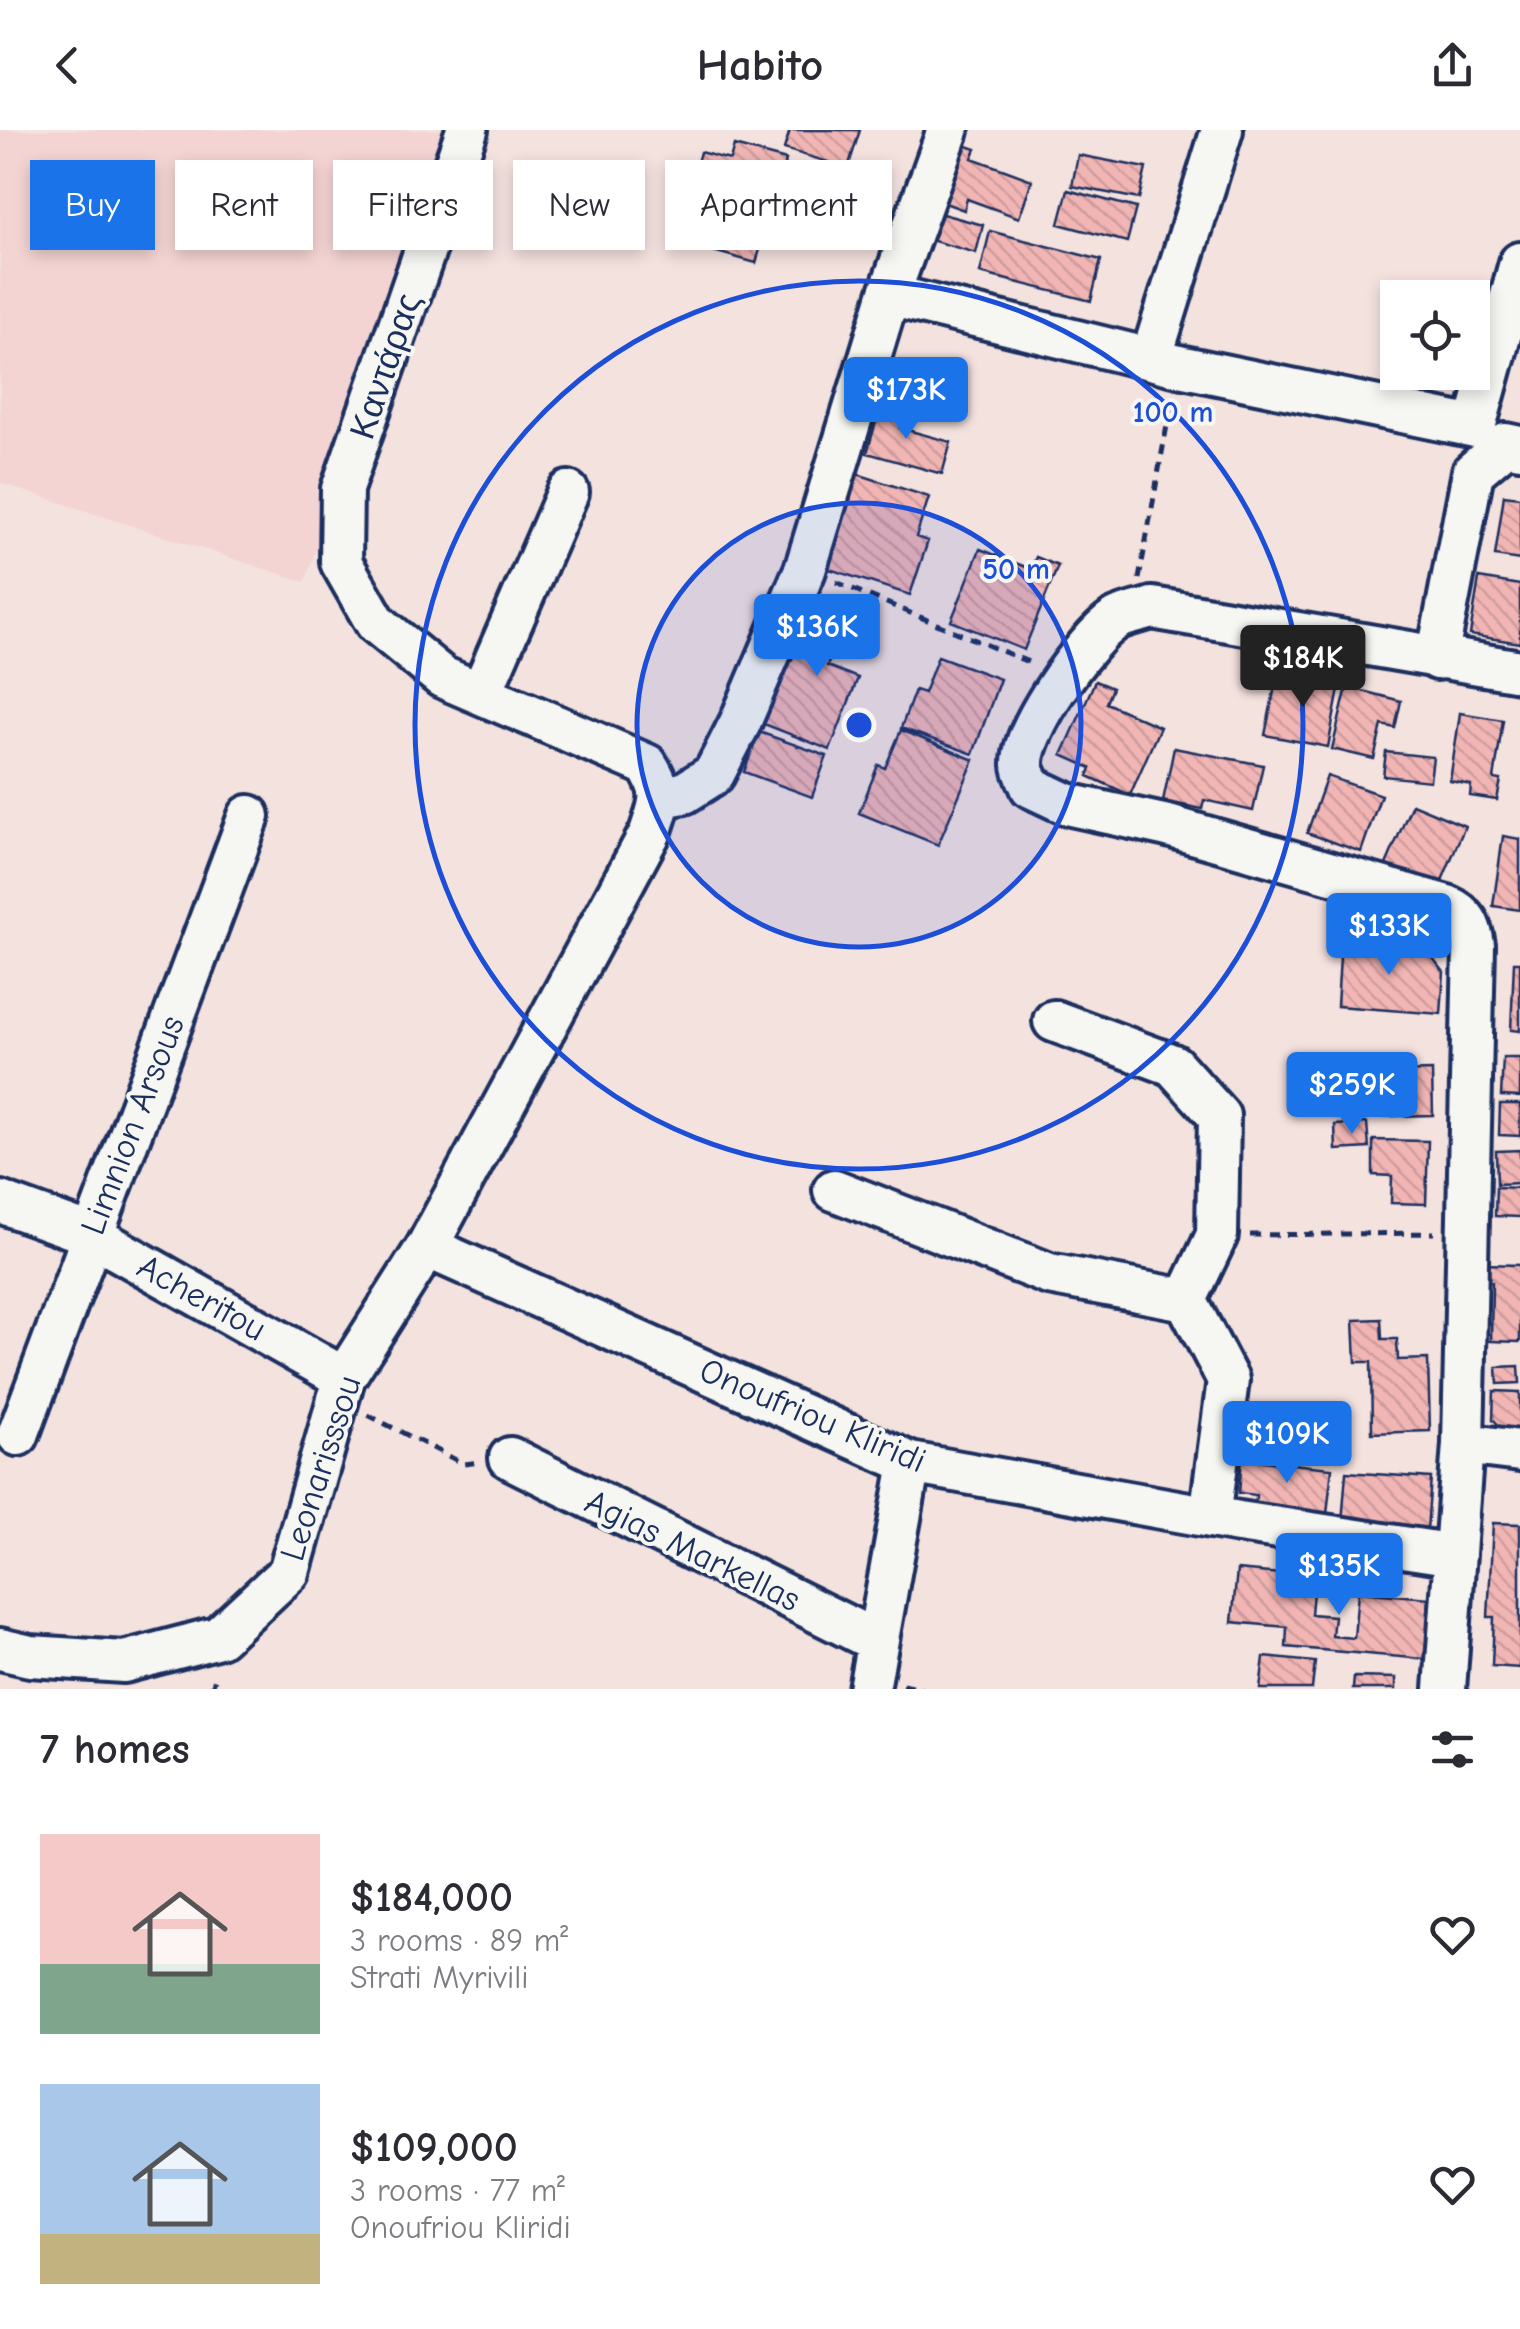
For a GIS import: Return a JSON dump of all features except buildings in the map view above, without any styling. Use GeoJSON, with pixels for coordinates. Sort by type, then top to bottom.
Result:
{"type":"FeatureCollection","features":[{"type":"Feature","properties":{"kind":"street","name":"Καντάρας"},"geometry":{"type":"LineString","coordinates":[[467,130],[342,489],[341,562],[376,623],[442,676],[647,765],[659,784],[661,797]]}},
{"type":"Feature","properties":{"kind":"street"},"geometry":{"type":"LineString","coordinates":[[661,797],[684,793],[714,774],[740,723],[805,570],[889,294],[948,130]]}},
{"type":"Feature","properties":{"kind":"street"},"geometry":{"type":"LineString","coordinates":[[1165,363],[1222,130]]}},
{"type":"Feature","properties":{"kind":"street"},"geometry":{"type":"LineString","coordinates":[[1437,659],[1472,472],[1500,439],[1520,263]]}},
{"type":"Feature","properties":{"kind":"street"},"geometry":{"type":"LineString","coordinates":[[889,294],[1165,363],[1500,439]]}},
{"type":"Feature","properties":{"kind":"street"},"geometry":{"type":"LineString","coordinates":[[481,694],[568,492]]}},
{"type":"Feature","properties":{"kind":"street"},"geometry":{"type":"LineString","coordinates":[[1444,1689],[1463,1444],[1474,945],[1465,917],[1447,906],[1168,826],[1067,804],[1032,787],[1023,765],[1031,734],[1064,676],[1089,644],[1116,619],[1152,608],[1520,671]]}},
{"type":"Feature","properties":{"kind":"street","name":"Leonarisssou"},"geometry":{"type":"LineString","coordinates":[[0,1649],[30,1656],[124,1662],[219,1637],[288,1572],[342,1389],[427,1248],[650,833],[661,797]]}},
{"type":"Feature","properties":{"kind":"street","name":"Limnion Arsous"},"geometry":{"type":"LineString","coordinates":[[18,1435],[249,816]]}},
{"type":"Feature","properties":{"kind":"street"},"geometry":{"type":"LineString","coordinates":[[1054,1021],[1173,1064],[1219,1116],[1216,1235],[1186,1300]]}},
{"type":"Feature","properties":{"kind":"street"},"geometry":{"type":"LineString","coordinates":[[834,1190],[1049,1274],[1186,1300]]}},
{"type":"Feature","properties":{"kind":"street","name":"Acheritou"},"geometry":{"type":"LineString","coordinates":[[0,1202],[91,1235],[342,1389]]}},
{"type":"Feature","properties":{"kind":"street","name":"Onoufriou Kliridi"},"geometry":{"type":"LineString","coordinates":[[427,1248],[910,1463],[1210,1517],[1455,1555]]}},
{"type":"Feature","properties":{"kind":"street"},"geometry":{"type":"LineString","coordinates":[[1186,1300],[1228,1380],[1210,1517]]}},
{"type":"Feature","properties":{"kind":"street"},"geometry":{"type":"LineString","coordinates":[[1463,1444],[1520,1451]]}},
{"type":"Feature","properties":{"kind":"street","name":"Agias Markellas"},"geometry":{"type":"LineString","coordinates":[[510,1458],[876,1642]]}},
{"type":"Feature","properties":{"kind":"street"},"geometry":{"type":"LineString","coordinates":[[868,1689],[910,1463]]}},
{"type":"Feature","properties":{"kind":"path"},"geometry":{"type":"LineString","coordinates":[[1138,612],[1139,574],[1165,363]]}},
{"type":"Feature","properties":{"kind":"path"},"geometry":{"type":"LineString","coordinates":[[805,570],[1064,676]]}},
{"type":"Feature","properties":{"kind":"path"},"geometry":{"type":"LineString","coordinates":[[1216,1235],[1468,1232]]}},
{"type":"Feature","properties":{"kind":"path"},"geometry":{"type":"LineString","coordinates":[[342,1389],[464,1464],[510,1458]]}},
{"type":"Feature","properties":{"kind":"shaded area"},"geometry":{"type":"Polygon","coordinates":[[[0,130],[461,130],[451,160],[333,160],[333,250],[420,250],[305,582],[0,483],[0,130]]]}}]}
